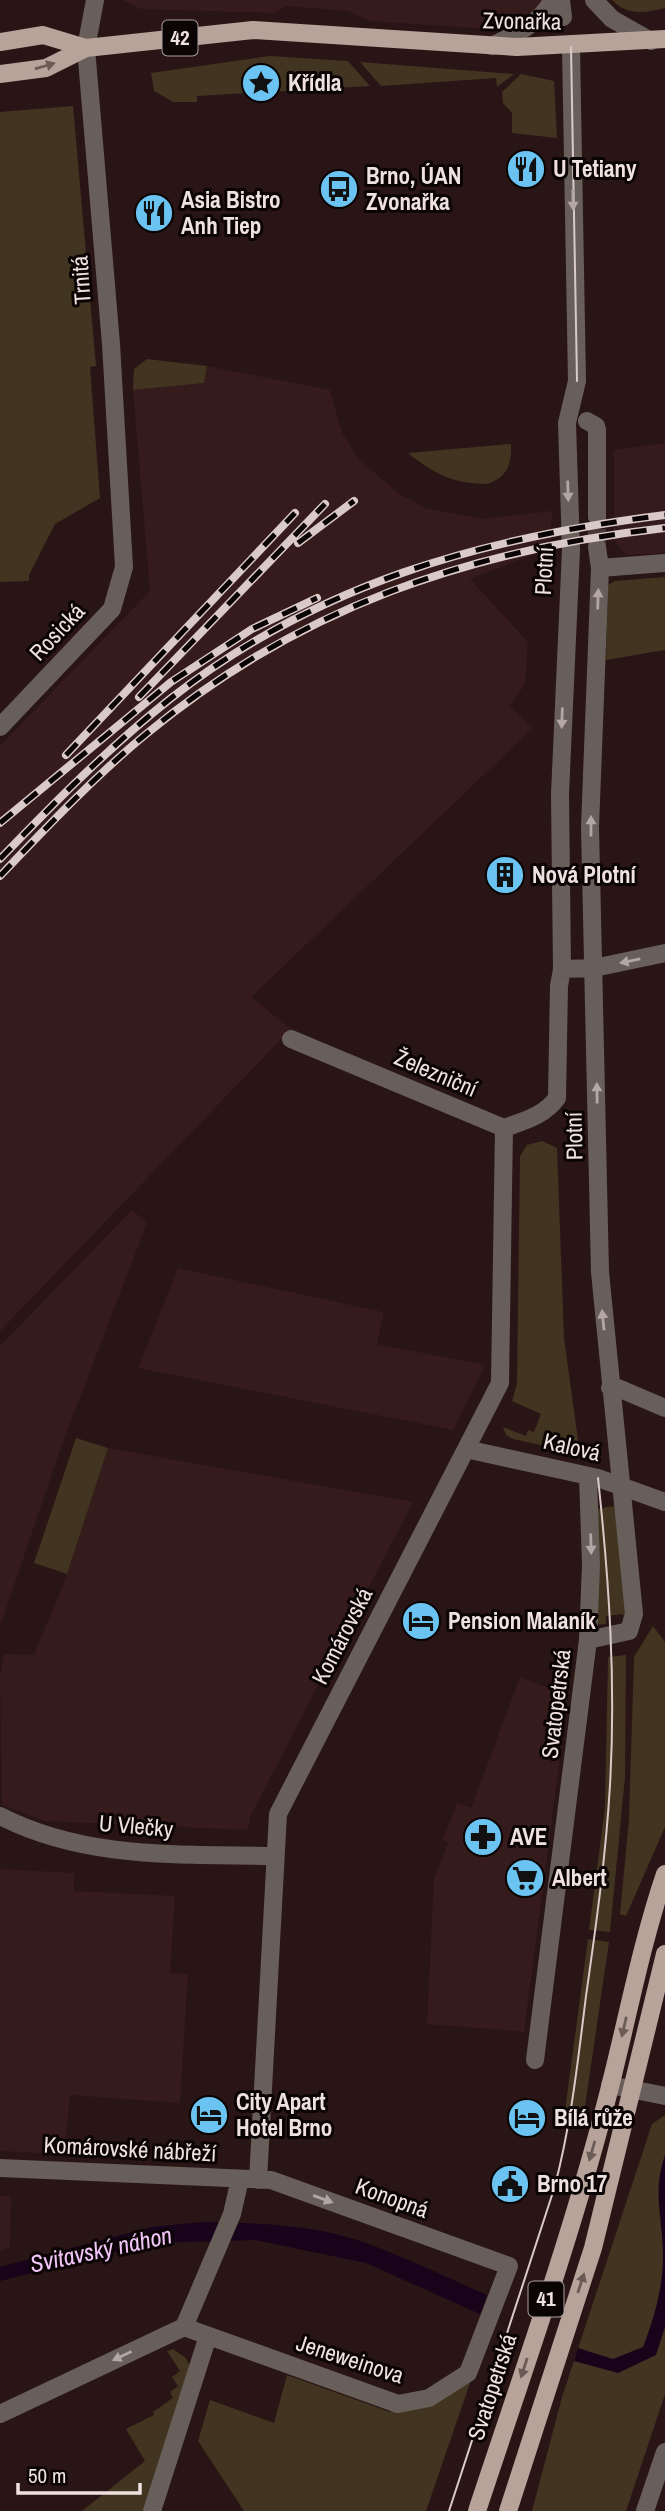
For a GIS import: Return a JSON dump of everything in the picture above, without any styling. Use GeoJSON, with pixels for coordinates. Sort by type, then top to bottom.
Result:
{"type":"FeatureCollection","features":[{"type":"Feature","properties":{"kind":"main road","name":"Zvonařka"},"geometry":{"type":"LineString","coordinates":[[86,48],[263,29],[492,46],[570,47],[658,40]]}},
{"type":"Feature","properties":{"kind":"main road","name":"42"},"geometry":{"type":"LineString","coordinates":[[0,42],[43,36],[86,48]]}},
{"type":"Feature","properties":{"kind":"main road","name":"42"},"geometry":{"type":"LineString","coordinates":[[0,74],[46,68],[86,48]]}},
{"type":"Feature","properties":{"kind":"main road","name":"Svatopetrská"},"geometry":{"type":"LineString","coordinates":[[477,2511],[576,2208],[610,2085],[642,1950],[665,1874]]}},
{"type":"Feature","properties":{"kind":"main road","name":"41"},"geometry":{"type":"LineString","coordinates":[[508,2511],[593,2248],[665,1954]]}},
{"type":"Feature","properties":{"kind":"street","name":"Trnitá"},"geometry":{"type":"LineString","coordinates":[[95,0],[86,48],[111,344],[123,557]]}},
{"type":"Feature","properties":{"kind":"street"},"geometry":{"type":"LineString","coordinates":[[492,46],[526,28],[545,12],[552,0]]}},
{"type":"Feature","properties":{"kind":"street"},"geometry":{"type":"LineString","coordinates":[[594,0],[611,19],[658,40]]}},
{"type":"Feature","properties":{"kind":"street","name":"Plotní"},"geometry":{"type":"LineString","coordinates":[[504,1128],[532,1119],[551,1107],[557,1098],[559,986],[562,969],[560,768],[571,550],[567,423],[576,381],[570,47]]}},
{"type":"Feature","properties":{"kind":"street"},"geometry":{"type":"LineString","coordinates":[[587,421],[596,426],[597,430],[597,517]]}},
{"type":"Feature","properties":{"kind":"street","name":"Plotní"},"geometry":{"type":"LineString","coordinates":[[597,547],[600,568],[591,792],[601,1304],[610,1388]]}},
{"type":"Feature","properties":{"kind":"street","name":"Rosická"},"geometry":{"type":"LineString","coordinates":[[0,727],[112,609],[119,594],[123,557]]}},
{"type":"Feature","properties":{"kind":"street"},"geometry":{"type":"LineString","coordinates":[[600,568],[665,563]]}},
{"type":"Feature","properties":{"kind":"street"},"geometry":{"type":"LineString","coordinates":[[562,969],[594,968],[665,953]]}},
{"type":"Feature","properties":{"kind":"street","name":"Železniční"},"geometry":{"type":"LineString","coordinates":[[291,1039],[504,1128]]}},
{"type":"Feature","properties":{"kind":"street","name":"Komárovská"},"geometry":{"type":"LineString","coordinates":[[249,2179],[266,2021],[278,1814],[496,1392],[502,1373],[504,1128]]}},
{"type":"Feature","properties":{"kind":"street"},"geometry":{"type":"LineString","coordinates":[[610,1388],[618,1388],[665,1408]]}},
{"type":"Feature","properties":{"kind":"street","name":"Svatopetrská"},"geometry":{"type":"LineString","coordinates":[[535,2060],[588,1640],[626,1633],[634,1622],[610,1388]]}},
{"type":"Feature","properties":{"kind":"street","name":"Kalová"},"geometry":{"type":"LineString","coordinates":[[466,1449],[620,1484],[665,1502]]}},
{"type":"Feature","properties":{"kind":"street"},"geometry":{"type":"LineString","coordinates":[[588,1476],[591,1565],[588,1640]]}},
{"type":"Feature","properties":{"kind":"street","name":"U Vlečky"},"geometry":{"type":"LineString","coordinates":[[0,1816],[65,1842],[123,1853],[274,1856]]}},
{"type":"Feature","properties":{"kind":"street"},"geometry":{"type":"LineString","coordinates":[[610,2085],[665,2096]]}},
{"type":"Feature","properties":{"kind":"street","name":"Komárovské nábřeží"},"geometry":{"type":"LineString","coordinates":[[0,2168],[249,2179]]}},
{"type":"Feature","properties":{"kind":"street"},"geometry":{"type":"LineString","coordinates":[[0,2414],[184,2327],[249,2179]]}},
{"type":"Feature","properties":{"kind":"street","name":"Konopná"},"geometry":{"type":"LineString","coordinates":[[249,2179],[271,2180],[509,2266]]}},
{"type":"Feature","properties":{"kind":"street","name":"Jeneweinova"},"geometry":{"type":"LineString","coordinates":[[184,2327],[398,2404],[429,2398],[468,2373],[509,2266]]}},
{"type":"Feature","properties":{"kind":"street"},"geometry":{"type":"LineString","coordinates":[[152,2511],[208,2336]]}},
{"type":"Feature","properties":{"kind":"street"},"geometry":{"type":"LineString","coordinates":[[645,2511],[665,2452]]}},
{"type":"Feature","properties":{"kind":"shaded area"},"geometry":{"type":"Polygon","coordinates":[[[122,0],[555,0],[556,10],[551,33],[370,21],[348,11],[285,6],[274,13],[141,9],[122,0]]]}},
{"type":"Feature","properties":{"kind":"shaded area"},"geometry":{"type":"Polygon","coordinates":[[[612,0],[665,0],[665,8],[630,11],[612,0]]]}},
{"type":"Feature","properties":{"kind":"shaded area"},"geometry":{"type":"Polygon","coordinates":[[[270,56],[348,61],[370,86],[197,96],[197,102],[173,102],[154,91],[151,73],[270,56]]]}},
{"type":"Feature","properties":{"kind":"shaded area"},"geometry":{"type":"Polygon","coordinates":[[[360,62],[514,74],[497,87],[496,78],[381,86],[360,62]]]}},
{"type":"Feature","properties":{"kind":"shaded area"},"geometry":{"type":"Polygon","coordinates":[[[521,74],[554,81],[557,138],[512,133],[512,113],[503,103],[502,92],[521,74]]]}},
{"type":"Feature","properties":{"kind":"shaded area"},"geometry":{"type":"Polygon","coordinates":[[[73,106],[96,366],[90,367],[100,498],[55,524],[29,575],[29,581],[0,582],[0,112],[73,106]]]}},
{"type":"Feature","properties":{"kind":"shaded area"},"geometry":{"type":"Polygon","coordinates":[[[147,359],[207,366],[204,383],[133,390],[134,369],[147,359]]]}},
{"type":"Feature","properties":{"kind":"shaded area"},"geometry":{"type":"Polygon","coordinates":[[[207,366],[330,390],[342,433],[359,459],[398,493],[425,508],[482,519],[552,511],[550,548],[470,579],[528,642],[525,684],[510,706],[533,728],[251,997],[291,1029],[0,1331],[0,746],[150,591],[133,390],[203,383],[207,366]]]}},
{"type":"Feature","properties":{"kind":"shaded area"},"geometry":{"type":"Polygon","coordinates":[[[665,443],[665,553],[626,555],[614,540],[614,450],[665,443]]]}},
{"type":"Feature","properties":{"kind":"shaded area"},"geometry":{"type":"Polygon","coordinates":[[[511,444],[507,469],[500,478],[488,484],[464,482],[444,476],[408,453],[511,444]]]}},
{"type":"Feature","properties":{"kind":"shaded area"},"geometry":{"type":"Polygon","coordinates":[[[665,577],[665,650],[606,660],[608,585],[615,581],[665,577]]]}},
{"type":"Feature","properties":{"kind":"shaded area"},"geometry":{"type":"Polygon","coordinates":[[[542,1141],[557,1148],[564,1338],[578,1440],[578,1450],[573,1452],[513,1439],[506,1435],[503,1427],[526,1436],[528,1430],[534,1432],[541,1414],[512,1401],[517,1383],[520,1156],[527,1145],[542,1141]]]}},
{"type":"Feature","properties":{"kind":"shaded area"},"geometry":{"type":"Polygon","coordinates":[[[132,1210],[147,1223],[60,1450],[0,1627],[0,1346],[132,1210]]]}},
{"type":"Feature","properties":{"kind":"shaded area"},"geometry":{"type":"Polygon","coordinates":[[[178,1268],[379,1311],[384,1313],[377,1344],[485,1365],[453,1430],[138,1368],[178,1268]]]}},
{"type":"Feature","properties":{"kind":"shaded area"},"geometry":{"type":"Polygon","coordinates":[[[76,1438],[108,1448],[67,1574],[34,1563],[76,1438]]]}},
{"type":"Feature","properties":{"kind":"shaded area"},"geometry":{"type":"Polygon","coordinates":[[[108,1448],[413,1502],[250,1817],[248,1830],[45,1821],[2,1805],[0,1677],[4,1654],[34,1655],[63,1585],[108,1448]]]}},
{"type":"Feature","properties":{"kind":"shaded area"},"geometry":{"type":"Polygon","coordinates":[[[614,1506],[628,1614],[624,1621],[623,1614],[606,1616],[606,1624],[594,1625],[597,1509],[614,1506]]]}},
{"type":"Feature","properties":{"kind":"shaded area"},"geometry":{"type":"Polygon","coordinates":[[[653,1626],[665,1642],[665,1827],[626,1916],[620,1914],[629,1819],[634,1657],[653,1626]]]}},
{"type":"Feature","properties":{"kind":"shaded area"},"geometry":{"type":"Polygon","coordinates":[[[626,1655],[625,1777],[610,1932],[589,1930],[605,1807],[608,1657],[626,1655]]]}},
{"type":"Feature","properties":{"kind":"shaded area"},"geometry":{"type":"Polygon","coordinates":[[[520,1677],[568,1696],[524,2032],[427,2024],[434,1879],[448,1843],[443,1839],[457,1803],[471,1808],[520,1677]]]}},
{"type":"Feature","properties":{"kind":"shaded area"},"geometry":{"type":"Polygon","coordinates":[[[0,1869],[74,1873],[74,1891],[175,1896],[170,1973],[188,1974],[180,2103],[70,2095],[64,2154],[0,2151],[0,1869]]]}},
{"type":"Feature","properties":{"kind":"shaded area"},"geometry":{"type":"Polygon","coordinates":[[[588,1939],[609,1942],[584,2113],[565,2110],[588,1939]]]}},
{"type":"Feature","properties":{"kind":"shaded area"},"geometry":{"type":"Polygon","coordinates":[[[665,2115],[665,2394],[626,2511],[532,2511],[562,2397],[652,2124],[665,2115]]]}},
{"type":"Feature","properties":{"kind":"shaded area"},"geometry":{"type":"Polygon","coordinates":[[[0,2196],[11,2197],[10,2247],[0,2251],[0,2196]]]}},
{"type":"Feature","properties":{"kind":"shaded area"},"geometry":{"type":"Polygon","coordinates":[[[173,2349],[186,2358],[191,2369],[144,2511],[82,2511],[145,2461],[126,2429],[154,2415],[153,2412],[173,2398],[170,2392],[178,2386],[172,2377],[180,2371],[167,2351],[173,2349]]]}},
{"type":"Feature","properties":{"kind":"shaded area"},"geometry":{"type":"Polygon","coordinates":[[[481,2351],[426,2511],[244,2511],[198,2441],[210,2400],[274,2423],[287,2375],[390,2412],[438,2391],[481,2351]]]}},
{"type":"Feature","properties":{"kind":"water"},"geometry":{"type":"Polygon","coordinates":[[[665,2155],[665,2327],[656,2355],[618,2373],[574,2361],[578,2348],[613,2359],[643,2347],[660,2291],[663,2243],[659,2181],[665,2155]]]}},
{"type":"Feature","properties":{"kind":"water","name":"Svitavský náhon"},"geometry":{"type":"Polygon","coordinates":[[[202,2222],[284,2226],[344,2236],[394,2254],[487,2295],[480,2314],[366,2263],[255,2240],[154,2243],[0,2281],[0,2267],[151,2227],[202,2222]]]}},
{"type":"Feature","properties":{"kind":"tunnel"},"geometry":{"type":"LineString","coordinates":[[597,517],[597,547]]}},
{"type":"Feature","properties":{"kind":"tram line"},"geometry":{"type":"LineString","coordinates":[[571,47],[577,381]]}},
{"type":"Feature","properties":{"kind":"tram line"},"geometry":{"type":"LineString","coordinates":[[449,2511],[554,2189],[573,2093],[603,1864],[612,1746],[610,1631],[598,1478]]}},
{"type":"Feature","properties":{"kind":"railway"},"geometry":{"type":"LineString","coordinates":[[298,543],[354,501]]}},
{"type":"Feature","properties":{"kind":"railway"},"geometry":{"type":"LineString","coordinates":[[139,697],[325,504]]}},
{"type":"Feature","properties":{"kind":"railway"},"geometry":{"type":"LineString","coordinates":[[66,755],[295,513]]}},
{"type":"Feature","properties":{"kind":"railway"},"geometry":{"type":"LineString","coordinates":[[0,859],[82,776],[170,699],[226,659],[284,625],[343,596],[404,572],[467,553],[531,537],[665,515]]}},
{"type":"Feature","properties":{"kind":"railway"},"geometry":{"type":"LineString","coordinates":[[0,876],[88,786],[145,735],[203,691],[263,652],[325,619],[389,592],[455,570],[523,552],[593,538],[665,528]]}},
{"type":"Feature","properties":{"kind":"railway"},"geometry":{"type":"LineString","coordinates":[[0,823],[171,682],[252,629],[317,598]]}},
{"type":"Feature","properties":{"kind":"place","name":"Křídla"},"geometry":{"type":"Point","coordinates":[261,83]}},
{"type":"Feature","properties":{"kind":"place","name":"U Tetiany"},"geometry":{"type":"Point","coordinates":[526,169]}},
{"type":"Feature","properties":{"kind":"place","name":"Brno, ÚAN Zvonařka"},"geometry":{"type":"Point","coordinates":[339,189]}},
{"type":"Feature","properties":{"kind":"place","name":"Asia Bistro Anh Tiep"},"geometry":{"type":"Point","coordinates":[154,213]}},
{"type":"Feature","properties":{"kind":"place","name":"Nová Plotní"},"geometry":{"type":"Point","coordinates":[505,875]}},
{"type":"Feature","properties":{"kind":"place","name":"Pension Malaník"},"geometry":{"type":"Point","coordinates":[421,1621]}},
{"type":"Feature","properties":{"kind":"place","name":"AVE"},"geometry":{"type":"Point","coordinates":[483,1837]}},
{"type":"Feature","properties":{"kind":"place","name":"Albert"},"geometry":{"type":"Point","coordinates":[525,1878]}},
{"type":"Feature","properties":{"kind":"place","name":"City Apart Hotel Brno"},"geometry":{"type":"Point","coordinates":[209,2115]}},
{"type":"Feature","properties":{"kind":"place","name":"Bílá růže"},"geometry":{"type":"Point","coordinates":[527,2118]}},
{"type":"Feature","properties":{"kind":"place","name":"Brno 17"},"geometry":{"type":"Point","coordinates":[510,2184]}}]}
